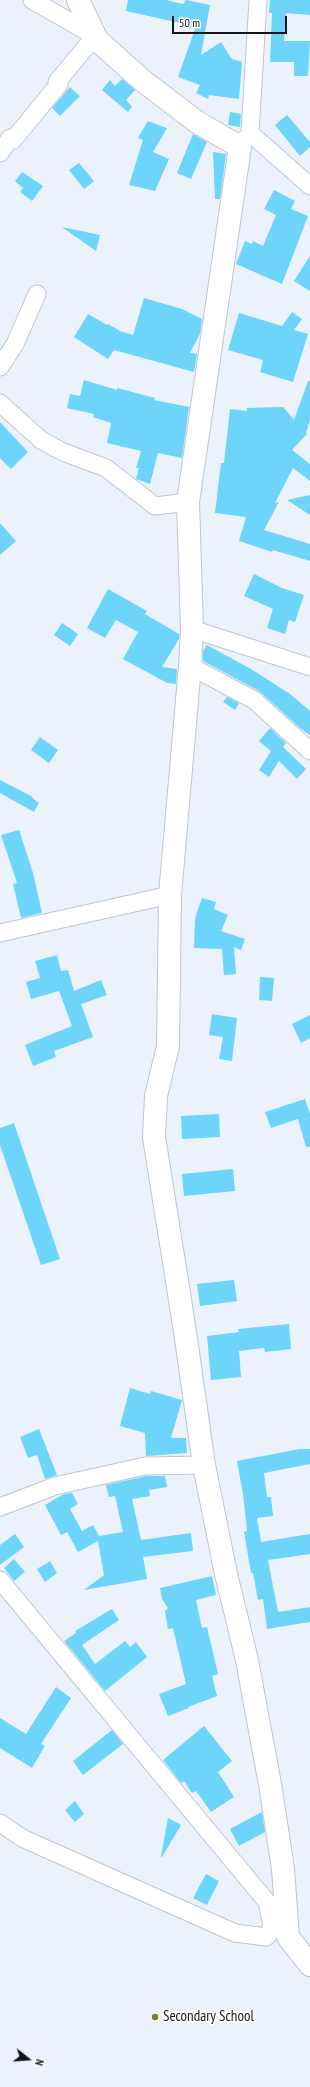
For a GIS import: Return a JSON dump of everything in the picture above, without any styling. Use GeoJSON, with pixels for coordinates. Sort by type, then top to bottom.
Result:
{"type":"FeatureCollection","features":[{"type":"Feature","properties":{"kind":"main road"},"geometry":{"type":"LineString","coordinates":[[78,0],[96,38],[143,81],[197,122],[245,140],[188,502],[192,628],[190,666],[170,895],[168,1046],[156,1096],[154,1137],[184,1325],[204,1465],[226,1574],[247,1660],[271,1790],[283,1869],[280,1932],[310,1965]]}},
{"type":"Feature","properties":{"kind":"street"},"geometry":{"type":"LineString","coordinates":[[0,153],[59,84],[57,82],[96,38],[32,0]]}},
{"type":"Feature","properties":{"kind":"street"},"geometry":{"type":"LineString","coordinates":[[258,0],[245,140],[310,186]]}},
{"type":"Feature","properties":{"kind":"street"},"geometry":{"type":"LineString","coordinates":[[0,367],[15,344],[37,294]]}},
{"type":"Feature","properties":{"kind":"street"},"geometry":{"type":"LineString","coordinates":[[0,403],[41,440],[63,452],[106,468],[155,506],[188,502]]}},
{"type":"Feature","properties":{"kind":"street"},"geometry":{"type":"LineString","coordinates":[[192,628],[310,667]]}},
{"type":"Feature","properties":{"kind":"street"},"geometry":{"type":"LineString","coordinates":[[190,666],[254,700],[310,751]]}},
{"type":"Feature","properties":{"kind":"street"},"geometry":{"type":"LineString","coordinates":[[0,933],[170,895]]}},
{"type":"Feature","properties":{"kind":"street"},"geometry":{"type":"LineString","coordinates":[[0,1507],[55,1486],[145,1466],[204,1465]]}},
{"type":"Feature","properties":{"kind":"street"},"geometry":{"type":"LineString","coordinates":[[0,1580],[267,1902],[280,1932]]}},
{"type":"Feature","properties":{"kind":"street"},"geometry":{"type":"LineString","coordinates":[[0,1823],[22,1838],[235,1933],[266,1937],[269,1934],[272,1924],[280,1932]]}},
{"type":"Feature","properties":{"kind":"building"},"geometry":{"type":"Polygon","coordinates":[[[128,0],[166,0],[183,4],[186,0],[210,5],[201,55],[221,42],[232,59],[242,62],[239,99],[209,95],[208,99],[196,93],[200,85],[178,77],[195,29],[179,26],[180,23],[126,11],[128,0]]]}},
{"type":"Feature","properties":{"kind":"building"},"geometry":{"type":"Polygon","coordinates":[[[270,0],[310,0],[310,15],[286,13],[284,41],[310,41],[308,76],[294,76],[294,62],[270,62],[272,13],[269,13],[270,0]]]}},
{"type":"Feature","properties":{"kind":"building"},"geometry":{"type":"Polygon","coordinates":[[[122,79],[135,90],[126,100],[132,107],[128,112],[102,90],[110,80],[115,86],[122,79]]]}},
{"type":"Feature","properties":{"kind":"building"},"geometry":{"type":"Polygon","coordinates":[[[70,87],[80,96],[60,116],[52,108],[70,87]]]}},
{"type":"Feature","properties":{"kind":"building"},"geometry":{"type":"Polygon","coordinates":[[[230,112],[241,114],[240,127],[228,125],[230,112]]]}},
{"type":"Feature","properties":{"kind":"building"},"geometry":{"type":"Polygon","coordinates":[[[287,115],[310,142],[310,147],[300,156],[275,125],[287,115]]]}},
{"type":"Feature","properties":{"kind":"building"},"geometry":{"type":"Polygon","coordinates":[[[148,121],[167,128],[153,152],[169,159],[155,191],[129,185],[143,140],[138,138],[148,121]]]}},
{"type":"Feature","properties":{"kind":"building"},"geometry":{"type":"Polygon","coordinates":[[[193,134],[207,142],[191,179],[177,173],[193,134]]]}},
{"type":"Feature","properties":{"kind":"building"},"geometry":{"type":"Polygon","coordinates":[[[213,152],[226,154],[220,199],[215,199],[213,152]]]}},
{"type":"Feature","properties":{"kind":"building"},"geometry":{"type":"Polygon","coordinates":[[[79,163],[94,181],[84,189],[69,170],[79,163]]]}},
{"type":"Feature","properties":{"kind":"building"},"geometry":{"type":"Polygon","coordinates":[[[22,172],[43,186],[32,201],[20,192],[23,188],[15,181],[22,172]]]}},
{"type":"Feature","properties":{"kind":"building"},"geometry":{"type":"Polygon","coordinates":[[[274,190],[295,201],[291,209],[308,216],[282,284],[236,264],[245,241],[252,244],[253,241],[263,246],[276,215],[264,209],[274,190]]]}},
{"type":"Feature","properties":{"kind":"building"},"geometry":{"type":"Polygon","coordinates":[[[62,227],[100,235],[96,251],[62,227]]]}},
{"type":"Feature","properties":{"kind":"building"},"geometry":{"type":"Polygon","coordinates":[[[310,256],[310,291],[294,281],[310,256]]]}},
{"type":"Feature","properties":{"kind":"building"},"geometry":{"type":"Polygon","coordinates":[[[144,298],[182,309],[202,319],[200,334],[190,353],[197,354],[194,372],[114,350],[108,359],[74,337],[88,314],[107,325],[108,324],[120,331],[133,335],[144,298]]]}},
{"type":"Feature","properties":{"kind":"building"},"geometry":{"type":"Polygon","coordinates":[[[292,312],[302,319],[294,330],[308,334],[293,382],[260,372],[263,360],[228,350],[239,313],[282,326],[292,312]]]}},
{"type":"Feature","properties":{"kind":"building"},"geometry":{"type":"Polygon","coordinates":[[[84,380],[117,390],[117,388],[155,398],[154,400],[189,407],[182,458],[158,453],[150,484],[136,479],[139,468],[136,468],[141,451],[107,443],[111,423],[93,417],[94,414],[67,408],[70,394],[80,396],[84,380]]]}},
{"type":"Feature","properties":{"kind":"building"},"geometry":{"type":"Polygon","coordinates":[[[308,381],[310,381],[310,420],[306,432],[307,434],[292,450],[310,464],[310,481],[293,468],[275,503],[279,502],[264,530],[310,544],[310,561],[273,550],[272,552],[239,541],[246,517],[215,513],[221,463],[224,463],[230,409],[247,411],[247,408],[283,407],[294,420],[308,381]]]}},
{"type":"Feature","properties":{"kind":"building"},"geometry":{"type":"Polygon","coordinates":[[[0,422],[28,452],[11,469],[0,458],[0,422]]]}},
{"type":"Feature","properties":{"kind":"building"},"geometry":{"type":"Polygon","coordinates":[[[310,495],[310,515],[287,500],[310,495]]]}},
{"type":"Feature","properties":{"kind":"building"},"geometry":{"type":"Polygon","coordinates":[[[0,523],[16,541],[0,555],[0,523]]]}},
{"type":"Feature","properties":{"kind":"building"},"geometry":{"type":"Polygon","coordinates":[[[254,574],[282,588],[304,595],[295,622],[289,620],[285,634],[267,628],[273,609],[244,596],[254,574]]]}},
{"type":"Feature","properties":{"kind":"building"},"geometry":{"type":"Polygon","coordinates":[[[108,589],[147,611],[145,614],[179,634],[179,639],[162,667],[177,669],[176,684],[167,683],[123,659],[138,632],[116,620],[105,638],[87,628],[108,589]]]}},
{"type":"Feature","properties":{"kind":"building"},"geometry":{"type":"Polygon","coordinates":[[[62,623],[78,634],[70,646],[54,635],[62,623]]]}},
{"type":"Feature","properties":{"kind":"building"},"geometry":{"type":"Polygon","coordinates":[[[207,645],[251,669],[290,694],[310,711],[310,735],[301,729],[259,691],[203,661],[203,651],[207,645]]]}},
{"type":"Feature","properties":{"kind":"building"},"geometry":{"type":"Polygon","coordinates":[[[227,697],[239,703],[235,710],[223,702],[227,697]]]}},
{"type":"Feature","properties":{"kind":"building"},"geometry":{"type":"Polygon","coordinates":[[[270,728],[286,743],[283,747],[306,769],[297,779],[279,761],[269,777],[259,770],[271,751],[259,741],[270,728]]]}},
{"type":"Feature","properties":{"kind":"building"},"geometry":{"type":"Polygon","coordinates":[[[40,737],[58,750],[49,763],[31,750],[40,737]]]}},
{"type":"Feature","properties":{"kind":"building"},"geometry":{"type":"Polygon","coordinates":[[[0,780],[33,797],[32,798],[39,803],[34,812],[0,793],[0,780]]]}},
{"type":"Feature","properties":{"kind":"building"},"geometry":{"type":"Polygon","coordinates":[[[19,830],[33,873],[42,913],[21,918],[13,884],[17,883],[1,835],[19,830]]]}},
{"type":"Feature","properties":{"kind":"building"},"geometry":{"type":"Polygon","coordinates":[[[202,898],[216,902],[214,909],[228,915],[221,931],[245,939],[241,950],[234,947],[236,974],[224,975],[222,949],[194,948],[195,918],[202,898]]]}},
{"type":"Feature","properties":{"kind":"building"},"geometry":{"type":"Polygon","coordinates":[[[57,955],[61,971],[68,970],[74,991],[101,980],[107,995],[81,1004],[93,1037],[54,1051],[56,1057],[33,1066],[25,1045],[72,1026],[59,991],[31,999],[26,982],[40,978],[35,961],[57,955]]]}},
{"type":"Feature","properties":{"kind":"building"},"geometry":{"type":"Polygon","coordinates":[[[260,977],[274,978],[272,1001],[259,1000],[260,977]]]}},
{"type":"Feature","properties":{"kind":"building"},"geometry":{"type":"Polygon","coordinates":[[[212,1014],[237,1018],[232,1061],[219,1059],[223,1037],[209,1035],[212,1014]]]}},
{"type":"Feature","properties":{"kind":"building"},"geometry":{"type":"Polygon","coordinates":[[[310,1015],[310,1038],[301,1043],[292,1024],[310,1015]]]}},
{"type":"Feature","properties":{"kind":"building"},"geometry":{"type":"Polygon","coordinates":[[[305,1099],[310,1114],[310,1147],[306,1147],[298,1119],[271,1128],[265,1112],[305,1099]]]}},
{"type":"Feature","properties":{"kind":"building"},"geometry":{"type":"Polygon","coordinates":[[[219,1114],[220,1137],[182,1139],[181,1116],[219,1114]]]}},
{"type":"Feature","properties":{"kind":"building"},"geometry":{"type":"Polygon","coordinates":[[[14,1123],[60,1259],[41,1265],[0,1145],[0,1128],[14,1123]]]}},
{"type":"Feature","properties":{"kind":"building"},"geometry":{"type":"Polygon","coordinates":[[[233,1169],[235,1191],[184,1196],[182,1174],[233,1169]]]}},
{"type":"Feature","properties":{"kind":"building"},"geometry":{"type":"Polygon","coordinates":[[[234,1280],[237,1301],[200,1306],[197,1284],[234,1280]]]}},
{"type":"Feature","properties":{"kind":"building"},"geometry":{"type":"Polygon","coordinates":[[[289,1324],[291,1349],[265,1352],[264,1348],[239,1351],[241,1377],[211,1380],[207,1336],[239,1332],[238,1329],[289,1324]]]}},
{"type":"Feature","properties":{"kind":"building"},"geometry":{"type":"Polygon","coordinates":[[[130,1388],[150,1394],[151,1391],[182,1400],[171,1438],[186,1438],[187,1453],[146,1456],[145,1433],[120,1426],[130,1388]]]}},
{"type":"Feature","properties":{"kind":"building"},"geometry":{"type":"Polygon","coordinates":[[[39,1429],[57,1475],[45,1479],[37,1455],[28,1458],[20,1437],[39,1429]]]}},
{"type":"Feature","properties":{"kind":"building"},"geometry":{"type":"Polygon","coordinates":[[[300,1449],[310,1449],[310,1464],[264,1473],[267,1497],[271,1497],[273,1516],[257,1518],[261,1542],[310,1534],[310,1554],[268,1560],[278,1612],[310,1607],[310,1622],[267,1629],[263,1599],[258,1600],[253,1573],[251,1573],[244,1532],[247,1531],[243,1494],[237,1461],[300,1449]]]}},
{"type":"Feature","properties":{"kind":"building"},"geometry":{"type":"Polygon","coordinates":[[[146,1476],[165,1476],[167,1487],[149,1490],[150,1496],[132,1499],[141,1540],[191,1533],[193,1551],[143,1557],[147,1579],[84,1590],[104,1575],[98,1541],[78,1552],[67,1532],[61,1535],[45,1505],[64,1494],[72,1493],[78,1504],[70,1509],[82,1531],[93,1525],[99,1536],[123,1532],[115,1496],[109,1497],[106,1485],[146,1476]]]}},
{"type":"Feature","properties":{"kind":"building"},"geometry":{"type":"Polygon","coordinates":[[[15,1534],[24,1547],[0,1565],[0,1545],[15,1534]]]}},
{"type":"Feature","properties":{"kind":"building"},"geometry":{"type":"Polygon","coordinates":[[[14,1559],[25,1572],[14,1581],[4,1568],[14,1559]]]}},
{"type":"Feature","properties":{"kind":"building"},"geometry":{"type":"Polygon","coordinates":[[[50,1561],[57,1573],[45,1582],[37,1569],[50,1561]]]}},
{"type":"Feature","properties":{"kind":"building"},"geometry":{"type":"Polygon","coordinates":[[[212,1576],[216,1595],[196,1600],[202,1628],[207,1627],[218,1674],[212,1676],[217,1696],[168,1716],[159,1694],[186,1684],[173,1628],[168,1629],[165,1611],[168,1608],[162,1599],[160,1588],[212,1576]]]}},
{"type":"Feature","properties":{"kind":"building"},"geometry":{"type":"Polygon","coordinates":[[[112,1609],[119,1620],[82,1645],[95,1664],[125,1641],[130,1647],[136,1642],[147,1657],[105,1691],[64,1641],[76,1633],[75,1631],[112,1609]]]}},
{"type":"Feature","properties":{"kind":"building"},"geometry":{"type":"Polygon","coordinates":[[[56,1687],[71,1698],[41,1744],[45,1746],[32,1768],[0,1748],[0,1718],[26,1734],[56,1687]]]}},
{"type":"Feature","properties":{"kind":"building"},"geometry":{"type":"Polygon","coordinates":[[[204,1726],[232,1761],[218,1772],[234,1797],[211,1812],[196,1791],[192,1793],[184,1781],[181,1783],[163,1760],[204,1726]]]}},
{"type":"Feature","properties":{"kind":"building"},"geometry":{"type":"Polygon","coordinates":[[[112,1730],[123,1744],[83,1775],[73,1761],[112,1730]]]}},
{"type":"Feature","properties":{"kind":"building"},"geometry":{"type":"Polygon","coordinates":[[[75,1801],[84,1814],[75,1822],[65,1810],[75,1801]]]}},
{"type":"Feature","properties":{"kind":"building"},"geometry":{"type":"Polygon","coordinates":[[[262,1812],[265,1832],[239,1846],[230,1829],[262,1812]]]}},
{"type":"Feature","properties":{"kind":"building"},"geometry":{"type":"Polygon","coordinates":[[[168,1818],[181,1825],[161,1857],[168,1818]]]}},
{"type":"Feature","properties":{"kind":"building"},"geometry":{"type":"Polygon","coordinates":[[[206,1874],[219,1881],[207,1905],[193,1898],[206,1874]]]}},
{"type":"Feature","properties":{"kind":"place","name":"Secondary School"},"geometry":{"type":"Point","coordinates":[155,2017]}}]}
